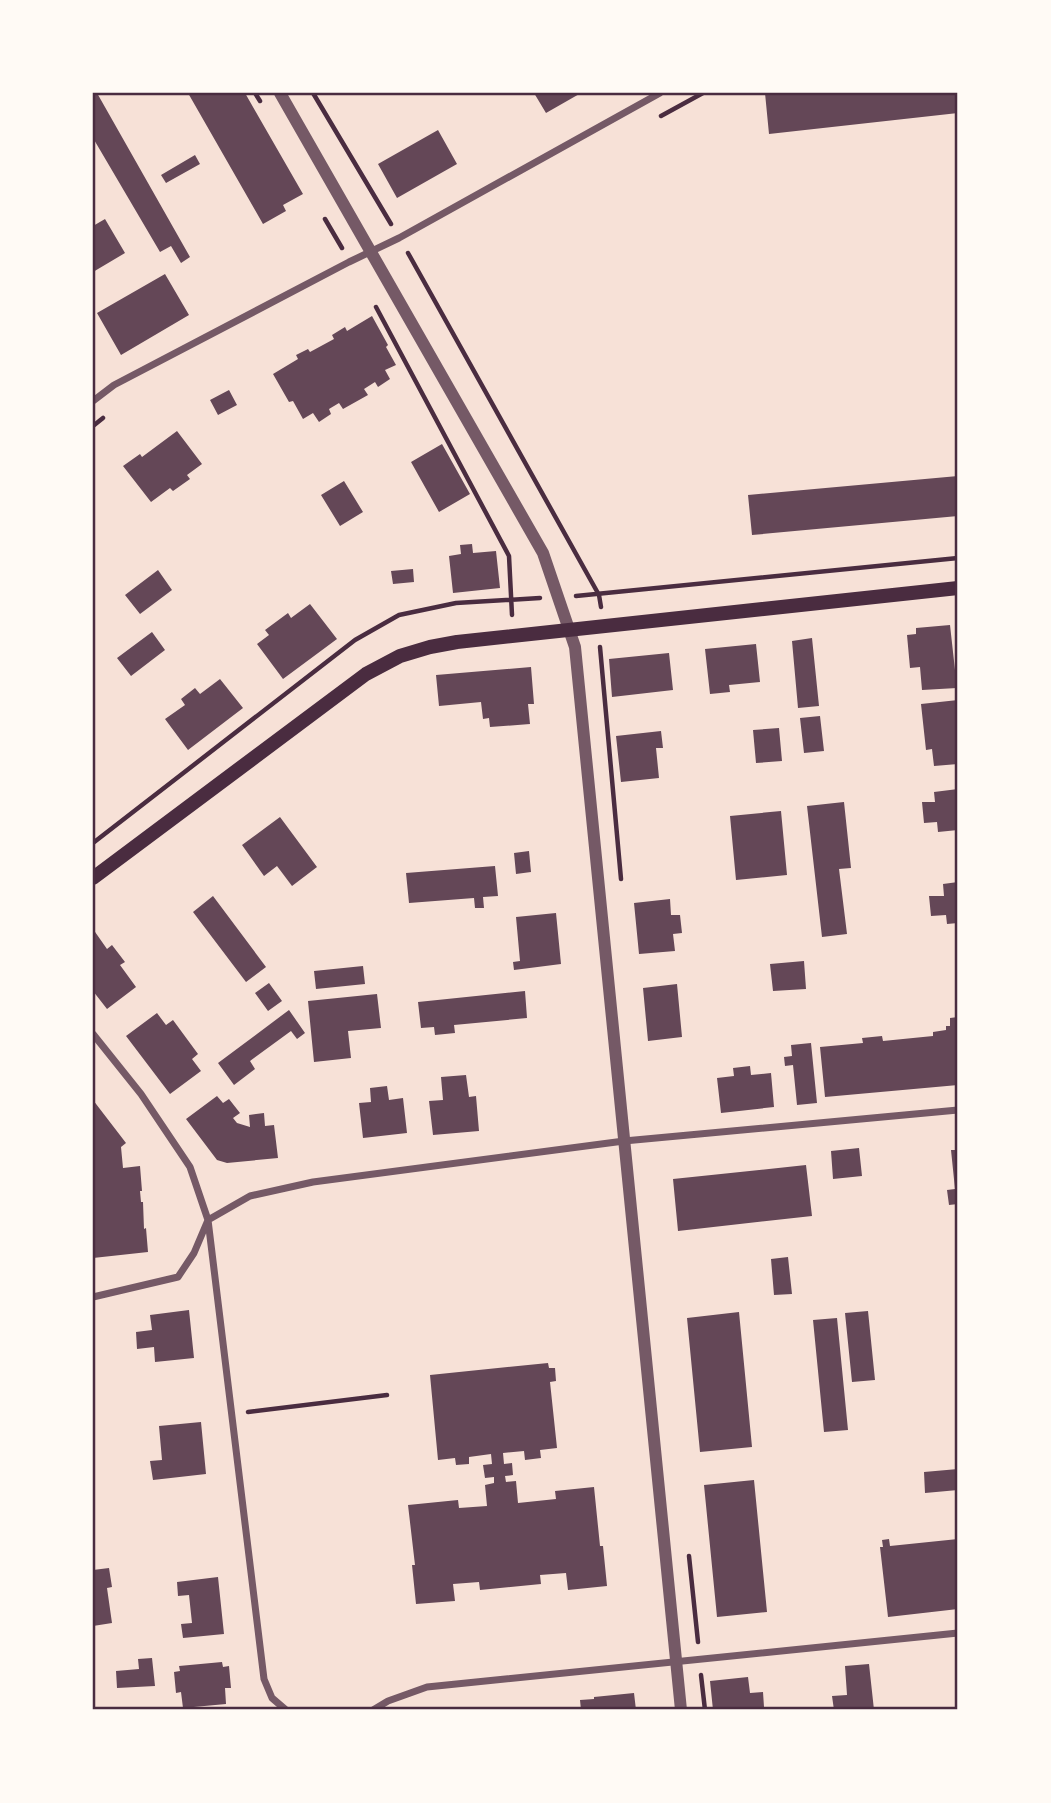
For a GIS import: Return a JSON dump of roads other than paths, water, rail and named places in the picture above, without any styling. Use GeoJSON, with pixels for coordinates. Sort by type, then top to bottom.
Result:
{"type":"FeatureCollection","features":[{"type":"Feature","properties":{"kind":"main road"},"geometry":{"type":"LineString","coordinates":[[93,878],[366,674],[400,656],[457,642],[958,588]]}},
{"type":"Feature","properties":{"kind":"street"},"geometry":{"type":"LineString","coordinates":[[280,93],[542,553],[575,647],[681,1710]]}},
{"type":"Feature","properties":{"kind":"street"},"geometry":{"type":"LineString","coordinates":[[93,401],[114,385],[399,238],[660,93]]}},
{"type":"Feature","properties":{"kind":"street"},"geometry":{"type":"LineString","coordinates":[[93,1034],[141,1094],[190,1167],[208,1220],[264,1679],[272,1698],[286,1710]]}},
{"type":"Feature","properties":{"kind":"street"},"geometry":{"type":"LineString","coordinates":[[93,1297],[178,1277],[194,1253],[208,1220],[250,1196],[313,1182],[624,1141],[958,1111]]}},
{"type":"Feature","properties":{"kind":"street"},"geometry":{"type":"LineString","coordinates":[[373,1710],[388,1701],[427,1686],[958,1633]]}}]}
